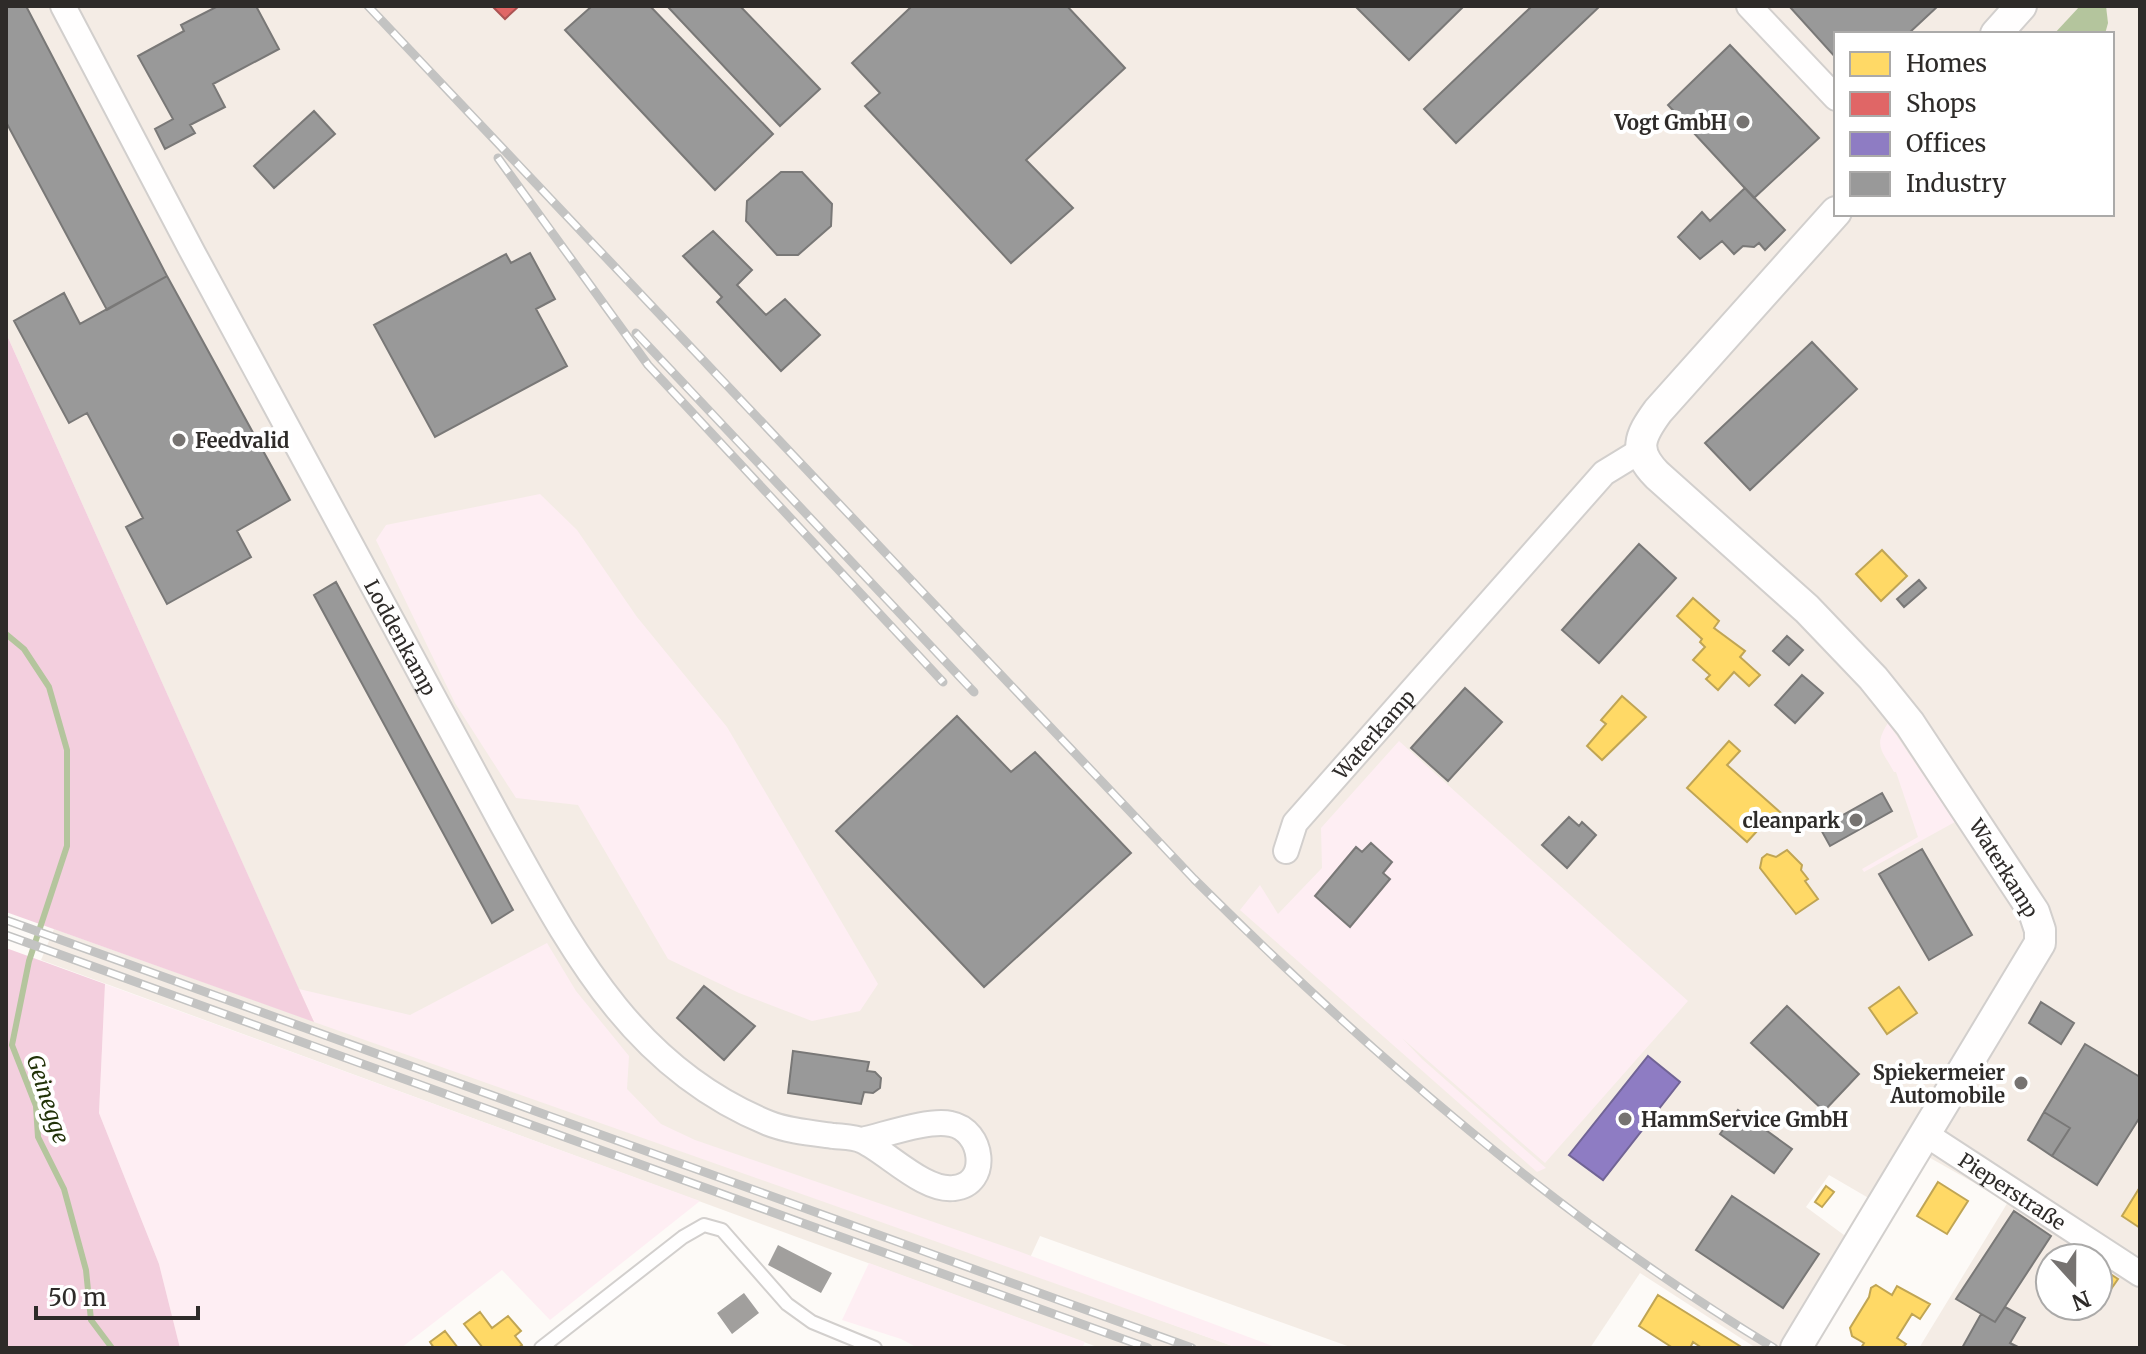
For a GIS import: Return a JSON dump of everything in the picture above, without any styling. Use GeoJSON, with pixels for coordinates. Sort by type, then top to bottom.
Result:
{"type":"FeatureCollection","features":[{"type":"Feature","properties":{"kind":"street","name":"Loddenkamp"},"geometry":{"type":"LineString","coordinates":[[63,6],[495,812],[555,919],[615,1009],[648,1046],[729,1105],[771,1124],[862,1140]]}},
{"type":"Feature","properties":{"kind":"street"},"geometry":{"type":"LineString","coordinates":[[1749,6],[1834,96]]}},
{"type":"Feature","properties":{"kind":"street"},"geometry":{"type":"LineString","coordinates":[[1998,32],[2021,6]]}},
{"type":"Feature","properties":{"kind":"street"},"geometry":{"type":"LineString","coordinates":[[1640,451],[1644,431],[1658,411],[1834,214]]}},
{"type":"Feature","properties":{"kind":"street","name":"Waterkamp"},"geometry":{"type":"LineString","coordinates":[[1286,851],[1295,823],[1604,473],[1640,451],[1657,475],[1807,609],[1873,678],[1910,724],[2034,912],[2040,930],[2040,943],[1796,1348]]}},
{"type":"Feature","properties":{"kind":"street","name":"Pieperstraße"},"geometry":{"type":"LineString","coordinates":[[1927,1135],[2140,1274]]}},
{"type":"Feature","properties":{"kind":"lane"},"geometry":{"type":"LineString","coordinates":[[541,1348],[683,1237],[704,1225],[722,1230],[787,1304],[812,1322],[875,1348]]}},
{"type":"Feature","properties":{"kind":"shaded area"},"geometry":{"type":"Polygon","coordinates":[[[6,6],[2140,6],[2140,1348],[1919,1348],[2008,1202],[1909,1146],[1872,1200],[1829,1175],[1806,1207],[1848,1238],[1783,1348],[1756,1348],[1640,1273],[1590,1348],[1353,1348],[1040,1236],[1024,1271],[1238,1348],[1100,1348],[41,960],[54,929],[313,1021],[6,333],[6,6]]]}},
{"type":"Feature","properties":{"kind":"shaded area"},"geometry":{"type":"Polygon","coordinates":[[[2080,6],[2106,6],[2106,32],[2056,32],[2080,6]]]}},
{"type":"Feature","properties":{"kind":"shaded area"},"geometry":{"type":"Polygon","coordinates":[[[6,333],[299,989],[314,1022],[6,912],[6,333]]]}},
{"type":"Feature","properties":{"kind":"shaded area"},"geometry":{"type":"Polygon","coordinates":[[[540,494],[577,530],[637,617],[727,727],[878,984],[860,1011],[812,1021],[739,993],[668,959],[578,805],[516,798],[455,703],[376,540],[386,525],[540,494]]]}},
{"type":"Feature","properties":{"kind":"shaded area"},"geometry":{"type":"Polygon","coordinates":[[[1888,723],[1955,822],[1864,872],[1862,869],[1918,837],[1896,772],[1881,748],[1881,737],[1888,723]]]}},
{"type":"Feature","properties":{"kind":"shaded area"},"geometry":{"type":"Polygon","coordinates":[[[1399,741],[1688,1001],[1545,1163],[1402,1038],[1546,1168],[1537,1172],[1240,910],[1260,885],[1278,914],[1322,868],[1321,828],[1399,741]]]}},
{"type":"Feature","properties":{"kind":"shaded area"},"geometry":{"type":"Polygon","coordinates":[[[547,943],[576,991],[629,1056],[627,1089],[661,1124],[695,1140],[1015,1250],[1278,1348],[1238,1348],[314,1022],[299,989],[410,1015],[547,943]]]}},
{"type":"Feature","properties":{"kind":"shaded area"},"geometry":{"type":"Polygon","coordinates":[[[6,948],[105,984],[99,1113],[159,1264],[180,1348],[6,1348],[6,948]]]}},
{"type":"Feature","properties":{"kind":"shaded area"},"geometry":{"type":"Polygon","coordinates":[[[105,984],[700,1201],[550,1320],[502,1270],[401,1348],[180,1348],[159,1264],[99,1113],[105,984]]]}},
{"type":"Feature","properties":{"kind":"shaded area"},"geometry":{"type":"Polygon","coordinates":[[[869,1263],[1085,1342],[1082,1348],[918,1348],[901,1339],[842,1320],[869,1263]]]}},
{"type":"Feature","properties":{"kind":"building: Homes"},"geometry":{"type":"Polygon","coordinates":[[[1882,550],[1907,576],[1881,601],[1856,574],[1882,550]]]}},
{"type":"Feature","properties":{"kind":"building: Homes"},"geometry":{"type":"Polygon","coordinates":[[[1693,598],[1719,621],[1714,628],[1745,651],[1740,657],[1760,675],[1749,686],[1734,672],[1718,690],[1706,679],[1710,675],[1693,660],[1705,647],[1700,642],[1702,639],[1677,616],[1693,598]]]}},
{"type":"Feature","properties":{"kind":"building: Homes"},"geometry":{"type":"Polygon","coordinates":[[[1622,696],[1646,717],[1602,760],[1587,746],[1606,724],[1601,720],[1622,696]]]}},
{"type":"Feature","properties":{"kind":"building: Homes"},"geometry":{"type":"Polygon","coordinates":[[[1729,741],[1740,751],[1727,765],[1781,813],[1772,823],[1768,819],[1747,842],[1687,788],[1729,741]]]}},
{"type":"Feature","properties":{"kind":"building: Homes"},"geometry":{"type":"Polygon","coordinates":[[[1787,850],[1802,865],[1801,870],[1808,879],[1805,881],[1818,899],[1796,914],[1760,868],[1762,858],[1767,854],[1776,857],[1787,850]]]}},
{"type":"Feature","properties":{"kind":"building: Homes"},"geometry":{"type":"Polygon","coordinates":[[[1899,987],[1917,1013],[1887,1034],[1869,1008],[1899,987]]]}},
{"type":"Feature","properties":{"kind":"building: Homes"},"geometry":{"type":"Polygon","coordinates":[[[1938,1182],[1968,1201],[1947,1234],[1917,1216],[1938,1182]]]}},
{"type":"Feature","properties":{"kind":"building: Homes"},"geometry":{"type":"Polygon","coordinates":[[[1826,1186],[1834,1192],[1822,1207],[1815,1202],[1826,1186]]]}},
{"type":"Feature","properties":{"kind":"building: Homes"},"geometry":{"type":"Polygon","coordinates":[[[2140,1187],[2140,1228],[2122,1216],[2140,1187]]]}},
{"type":"Feature","properties":{"kind":"building: Homes"},"geometry":{"type":"Polygon","coordinates":[[[1876,1285],[1892,1295],[1897,1286],[1930,1304],[1920,1319],[1912,1314],[1897,1338],[1906,1344],[1903,1348],[1861,1348],[1864,1343],[1852,1336],[1850,1328],[1869,1297],[1871,1288],[1876,1285]]]}},
{"type":"Feature","properties":{"kind":"building: Homes"},"geometry":{"type":"Polygon","coordinates":[[[1658,1295],[1743,1348],[1702,1348],[1693,1342],[1690,1348],[1673,1348],[1639,1326],[1658,1295]]]}},
{"type":"Feature","properties":{"kind":"building: Homes"},"geometry":{"type":"Polygon","coordinates":[[[480,1312],[492,1328],[508,1316],[521,1331],[515,1336],[522,1345],[518,1348],[483,1348],[464,1324],[480,1312]]]}},
{"type":"Feature","properties":{"kind":"building: Homes"},"geometry":{"type":"Polygon","coordinates":[[[445,1331],[458,1348],[434,1348],[430,1342],[445,1331]]]}},
{"type":"Feature","properties":{"kind":"building: Shops"},"geometry":{"type":"Polygon","coordinates":[[[492,6],[519,6],[505,19],[492,6]]]}},
{"type":"Feature","properties":{"kind":"building: Offices","name":"HammService GmbH"},"geometry":{"type":"Polygon","coordinates":[[[1648,1056],[1680,1082],[1603,1180],[1569,1155],[1648,1056]]]}},
{"type":"Feature","properties":{"kind":"building: Industry"},"geometry":{"type":"Polygon","coordinates":[[[6,6],[26,6],[167,276],[107,310],[6,122],[6,6]]]}},
{"type":"Feature","properties":{"kind":"building: Industry"},"geometry":{"type":"Polygon","coordinates":[[[218,6],[256,6],[279,49],[213,84],[225,107],[190,125],[195,133],[165,149],[155,129],[173,119],[138,56],[184,31],[181,25],[218,6]]]}},
{"type":"Feature","properties":{"kind":"building: Industry"},"geometry":{"type":"Polygon","coordinates":[[[592,6],[650,6],[773,134],[715,190],[565,30],[592,6]]]}},
{"type":"Feature","properties":{"kind":"building: Industry"},"geometry":{"type":"Polygon","coordinates":[[[667,6],[740,6],[820,89],[780,126],[667,6]]]}},
{"type":"Feature","properties":{"kind":"building: Industry"},"geometry":{"type":"Polygon","coordinates":[[[912,6],[1067,6],[1125,68],[1026,160],[1073,208],[1011,263],[865,106],[880,93],[852,63],[912,6]]]}},
{"type":"Feature","properties":{"kind":"building: Industry"},"geometry":{"type":"Polygon","coordinates":[[[1355,6],[1464,6],[1409,60],[1355,6]]]}},
{"type":"Feature","properties":{"kind":"building: Industry"},"geometry":{"type":"Polygon","coordinates":[[[1532,6],[1600,6],[1456,143],[1424,109],[1532,6]]]}},
{"type":"Feature","properties":{"kind":"building: Industry"},"geometry":{"type":"Polygon","coordinates":[[[1789,6],[1938,6],[1910,32],[1834,32],[1834,56],[1789,6]]]}},
{"type":"Feature","properties":{"kind":"building: Industry","name":"Vogt GmbH"},"geometry":{"type":"Polygon","coordinates":[[[1730,45],[1819,138],[1754,198],[1668,105],[1730,45]]]}},
{"type":"Feature","properties":{"kind":"building: Industry"},"geometry":{"type":"Polygon","coordinates":[[[314,111],[335,134],[274,188],[254,166],[314,111]]]}},
{"type":"Feature","properties":{"kind":"building: Industry"},"geometry":{"type":"Polygon","coordinates":[[[781,172],[802,172],[832,204],[831,226],[798,255],[777,255],[746,221],[747,201],[781,172]]]}},
{"type":"Feature","properties":{"kind":"building: Industry"},"geometry":{"type":"Polygon","coordinates":[[[1745,188],[1785,230],[1765,250],[1759,243],[1754,247],[1743,246],[1734,254],[1722,241],[1700,259],[1678,237],[1702,212],[1710,221],[1745,188]]]}},
{"type":"Feature","properties":{"kind":"building: Industry"},"geometry":{"type":"Polygon","coordinates":[[[713,231],[752,270],[737,285],[766,315],[785,299],[820,335],[781,371],[717,302],[722,297],[683,256],[713,231]]]}},
{"type":"Feature","properties":{"kind":"building: Industry"},"geometry":{"type":"Polygon","coordinates":[[[530,253],[555,299],[536,309],[567,366],[435,437],[374,325],[506,254],[511,263],[530,253]]]}},
{"type":"Feature","properties":{"kind":"building: Industry","name":"Feedvalid"},"geometry":{"type":"Polygon","coordinates":[[[167,276],[290,500],[237,531],[251,557],[167,604],[126,527],[143,518],[87,413],[69,423],[14,321],[64,293],[80,324],[167,276]]]}},
{"type":"Feature","properties":{"kind":"building: Industry"},"geometry":{"type":"Polygon","coordinates":[[[1812,342],[1857,389],[1750,490],[1705,443],[1812,342]]]}},
{"type":"Feature","properties":{"kind":"building: Industry"},"geometry":{"type":"Polygon","coordinates":[[[1639,544],[1676,578],[1599,663],[1562,630],[1639,544]]]}},
{"type":"Feature","properties":{"kind":"building: Industry"},"geometry":{"type":"Polygon","coordinates":[[[1919,580],[1926,588],[1904,607],[1897,599],[1919,580]]]}},
{"type":"Feature","properties":{"kind":"building: Industry"},"geometry":{"type":"Polygon","coordinates":[[[336,582],[513,910],[492,923],[314,595],[336,582]]]}},
{"type":"Feature","properties":{"kind":"building: Industry"},"geometry":{"type":"Polygon","coordinates":[[[1787,636],[1803,650],[1789,665],[1773,651],[1787,636]]]}},
{"type":"Feature","properties":{"kind":"building: Industry"},"geometry":{"type":"Polygon","coordinates":[[[1802,675],[1823,693],[1795,723],[1775,705],[1802,675]]]}},
{"type":"Feature","properties":{"kind":"building: Industry"},"geometry":{"type":"Polygon","coordinates":[[[1465,688],[1502,722],[1448,781],[1411,748],[1465,688]]]}},
{"type":"Feature","properties":{"kind":"building: Industry"},"geometry":{"type":"Polygon","coordinates":[[[957,716],[1011,772],[1035,752],[1131,853],[984,987],[836,831],[957,716]]]}},
{"type":"Feature","properties":{"kind":"building: Industry","name":"cleanpark"},"geometry":{"type":"Polygon","coordinates":[[[1882,793],[1892,811],[1830,846],[1820,828],[1882,793]]]}},
{"type":"Feature","properties":{"kind":"building: Industry"},"geometry":{"type":"Polygon","coordinates":[[[1569,817],[1579,826],[1582,822],[1596,835],[1567,868],[1542,845],[1569,817]]]}},
{"type":"Feature","properties":{"kind":"building: Industry"},"geometry":{"type":"Polygon","coordinates":[[[1371,843],[1392,862],[1383,873],[1390,879],[1350,927],[1315,896],[1356,847],[1362,852],[1371,843]]]}},
{"type":"Feature","properties":{"kind":"building: Industry"},"geometry":{"type":"Polygon","coordinates":[[[1922,849],[1972,935],[1929,960],[1879,874],[1922,849]]]}},
{"type":"Feature","properties":{"kind":"building: Industry"},"geometry":{"type":"Polygon","coordinates":[[[704,986],[755,1026],[724,1060],[677,1018],[704,986]]]}},
{"type":"Feature","properties":{"kind":"building: Industry"},"geometry":{"type":"Polygon","coordinates":[[[2041,1002],[2074,1023],[2061,1044],[2029,1023],[2041,1002]]]}},
{"type":"Feature","properties":{"kind":"building: Industry"},"geometry":{"type":"Polygon","coordinates":[[[1787,1006],[1859,1074],[1824,1111],[1751,1043],[1787,1006]]]}},
{"type":"Feature","properties":{"kind":"building: Industry"},"geometry":{"type":"Polygon","coordinates":[[[2085,1044],[2140,1077],[2140,1117],[2097,1185],[2052,1156],[2070,1128],[2044,1112],[2085,1044]]]}},
{"type":"Feature","properties":{"kind":"building: Industry"},"geometry":{"type":"Polygon","coordinates":[[[793,1051],[869,1062],[867,1071],[875,1072],[881,1078],[880,1088],[873,1093],[864,1092],[861,1104],[788,1093],[793,1051]]]}},
{"type":"Feature","properties":{"kind":"building: Industry"},"geometry":{"type":"Polygon","coordinates":[[[1738,1110],[1792,1149],[1774,1173],[1720,1134],[1738,1110]]]}},
{"type":"Feature","properties":{"kind":"building: Industry"},"geometry":{"type":"Polygon","coordinates":[[[2044,1112],[2070,1128],[2052,1156],[2028,1140],[2044,1112]]]}},
{"type":"Feature","properties":{"kind":"building: Industry"},"geometry":{"type":"Polygon","coordinates":[[[1732,1196],[1819,1254],[1783,1308],[1696,1250],[1732,1196]]]}},
{"type":"Feature","properties":{"kind":"building: Industry"},"geometry":{"type":"Polygon","coordinates":[[[2014,1211],[2051,1236],[2047,1242],[2034,1242],[2034,1262],[1995,1322],[1956,1299],[2014,1211]]]}},
{"type":"Feature","properties":{"kind":"building: Industry"},"geometry":{"type":"Polygon","coordinates":[[[2005,1307],[2025,1318],[2010,1343],[2020,1348],[1962,1348],[1981,1314],[1995,1322],[2005,1307]]]}},
{"type":"Feature","properties":{"kind":"building: Other"},"geometry":{"type":"Polygon","coordinates":[[[778,1245],[832,1273],[821,1293],[768,1265],[778,1245]]]}},
{"type":"Feature","properties":{"kind":"building: Other"},"geometry":{"type":"Polygon","coordinates":[[[744,1293],[759,1313],[732,1334],[717,1313],[744,1293]]]}},
{"type":"Feature","properties":{"kind":"waterway","name":"Geinegge"},"geometry":{"type":"LineString","coordinates":[[6,634],[24,649],[49,687],[67,750],[67,846],[29,961],[12,1045],[36,1106],[38,1137],[64,1189],[86,1270],[91,1320],[112,1348]]}},
{"type":"Feature","properties":{"kind":"railway"},"geometry":{"type":"LineString","coordinates":[[368,6],[1194,879],[1261,944],[1399,1071],[1543,1189],[1618,1245],[1774,1348]]}},
{"type":"Feature","properties":{"kind":"railway"},"geometry":{"type":"LineString","coordinates":[[498,158],[648,365],[943,682]]}},
{"type":"Feature","properties":{"kind":"railway"},"geometry":{"type":"LineString","coordinates":[[636,333],[974,692]]}},
{"type":"Feature","properties":{"kind":"railway"},"geometry":{"type":"LineString","coordinates":[[6,920],[1192,1348]]}},
{"type":"Feature","properties":{"kind":"railway"},"geometry":{"type":"LineString","coordinates":[[6,935],[1148,1348]]}},
{"type":"Feature","properties":{"kind":"place","name":"Vogt GmbH"},"geometry":{"type":"Point","coordinates":[1743,122]}},
{"type":"Feature","properties":{"kind":"place","name":"Feedvalid"},"geometry":{"type":"Point","coordinates":[179,440]}},
{"type":"Feature","properties":{"kind":"place","name":"cleanpark"},"geometry":{"type":"Point","coordinates":[1856,820]}},
{"type":"Feature","properties":{"kind":"place","name":"Spiekermeier Automobile"},"geometry":{"type":"Point","coordinates":[2021,1083]}},
{"type":"Feature","properties":{"kind":"place","name":"HammService GmbH"},"geometry":{"type":"Point","coordinates":[1625,1119]}}]}
